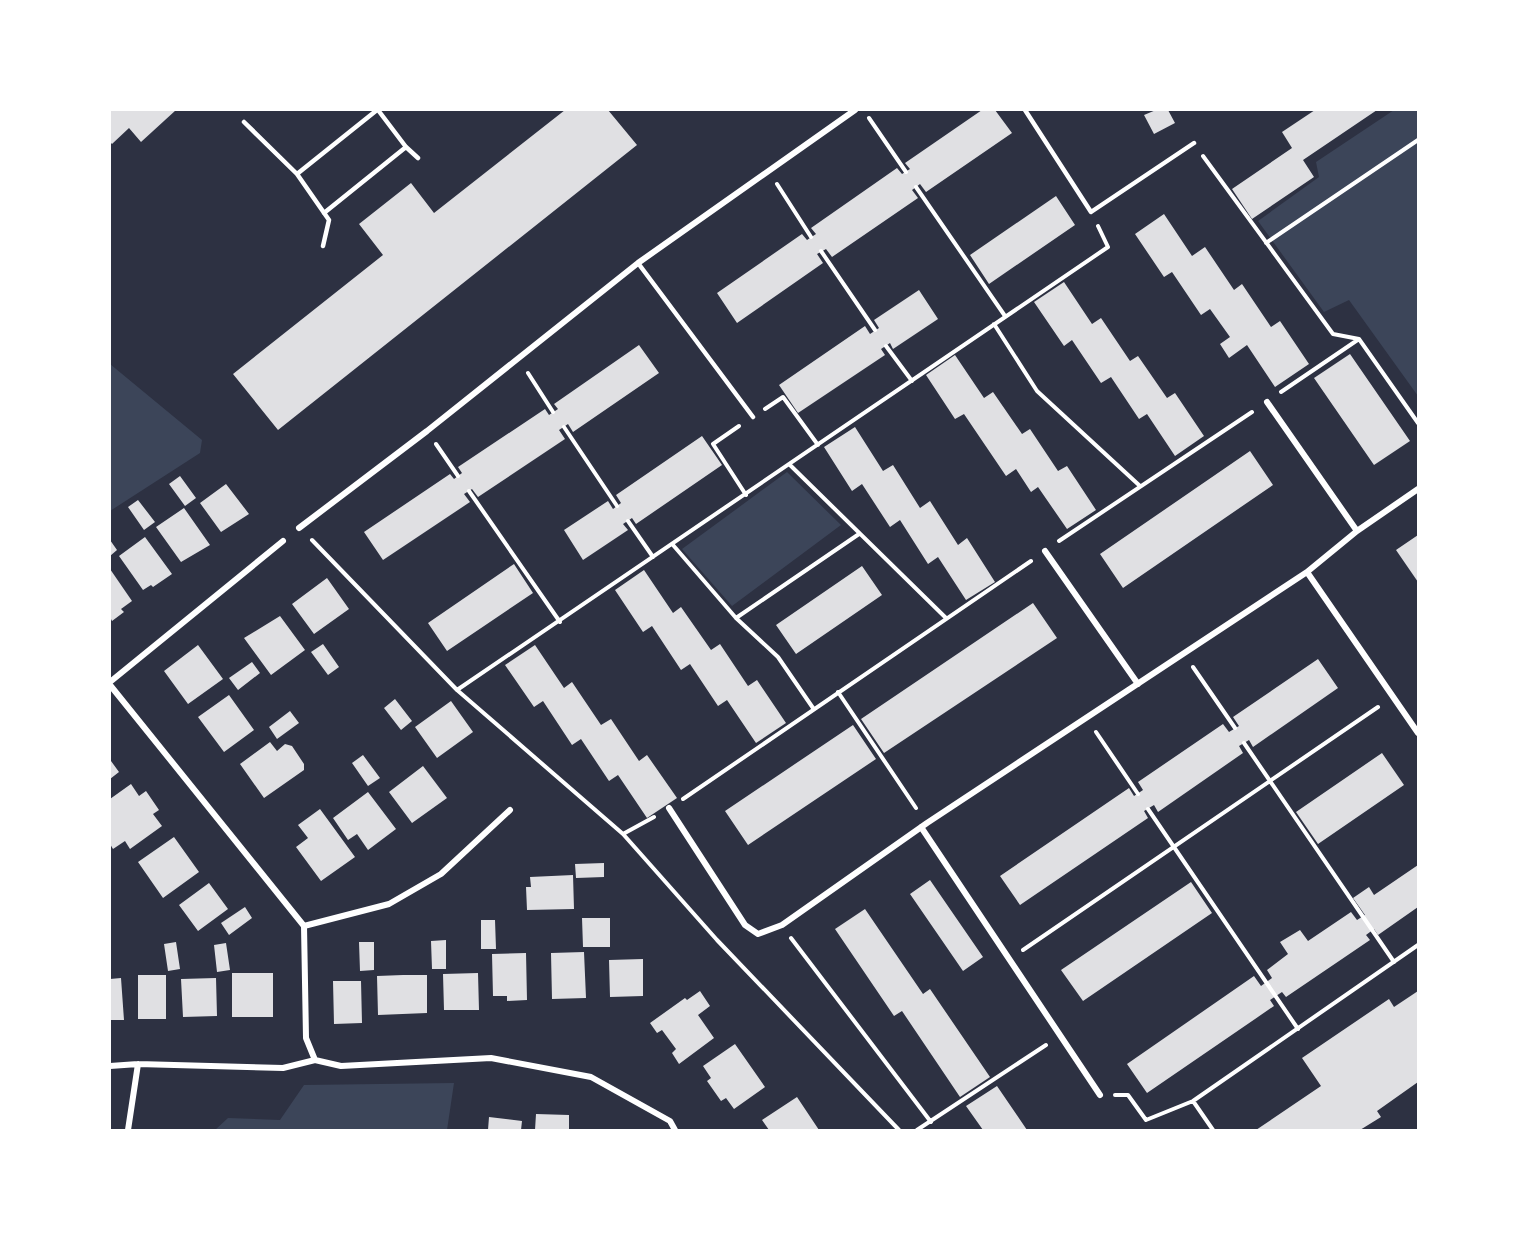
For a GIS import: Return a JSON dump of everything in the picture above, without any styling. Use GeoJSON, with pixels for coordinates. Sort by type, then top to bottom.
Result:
{"type":"FeatureCollection","features":[{"type":"Feature","properties":{"kind":"street"},"geometry":{"type":"LineString","coordinates":[[299,528],[427,431],[638,263],[855,110]]}},
{"type":"Feature","properties":{"kind":"street"},"geometry":{"type":"LineString","coordinates":[[1267,402],[1357,531]]}},
{"type":"Feature","properties":{"kind":"street"},"geometry":{"type":"LineString","coordinates":[[669,808],[745,925],[758,934],[782,925],[924,825],[1307,572],[1357,531],[1419,489]]}},
{"type":"Feature","properties":{"kind":"street"},"geometry":{"type":"LineString","coordinates":[[283,541],[110,683],[304,926],[306,1038],[315,1060]]}},
{"type":"Feature","properties":{"kind":"street"},"geometry":{"type":"LineString","coordinates":[[1045,551],[1138,684]]}},
{"type":"Feature","properties":{"kind":"street"},"geometry":{"type":"LineString","coordinates":[[1307,572],[1419,734]]}},
{"type":"Feature","properties":{"kind":"street"},"geometry":{"type":"LineString","coordinates":[[304,926],[389,904],[441,874],[510,810]]}},
{"type":"Feature","properties":{"kind":"street"},"geometry":{"type":"LineString","coordinates":[[924,825],[1100,1095]]}},
{"type":"Feature","properties":{"kind":"street"},"geometry":{"type":"LineString","coordinates":[[110,1066],[138,1064],[283,1068],[315,1060],[340,1066],[491,1058],[591,1077],[670,1120],[675,1131]]}},
{"type":"Feature","properties":{"kind":"street"},"geometry":{"type":"LineString","coordinates":[[128,1131],[138,1064]]}},
{"type":"Feature","properties":{"kind":"lane"},"geometry":{"type":"LineString","coordinates":[[297,174],[377,110],[406,147],[418,158]]}},
{"type":"Feature","properties":{"kind":"lane"},"geometry":{"type":"LineString","coordinates":[[1025,110],[1091,212],[1194,143]]}},
{"type":"Feature","properties":{"kind":"lane"},"geometry":{"type":"LineString","coordinates":[[244,122],[297,174],[329,220],[322,246]]}},
{"type":"Feature","properties":{"kind":"lane"},"geometry":{"type":"LineString","coordinates":[[324,213],[406,147]]}},
{"type":"Feature","properties":{"kind":"lane"},"geometry":{"type":"LineString","coordinates":[[638,263],[753,417]]}},
{"type":"Feature","properties":{"kind":"path"},"geometry":{"type":"LineString","coordinates":[[863,110],[906,171]]}},
{"type":"Feature","properties":{"kind":"path"},"geometry":{"type":"LineString","coordinates":[[1266,243],[1419,140]]}},
{"type":"Feature","properties":{"kind":"path"},"geometry":{"type":"LineString","coordinates":[[1194,143],[1333,334],[1359,339],[1419,423]]}},
{"type":"Feature","properties":{"kind":"path"},"geometry":{"type":"LineString","coordinates":[[769,171],[811,237]]}},
{"type":"Feature","properties":{"kind":"path"},"geometry":{"type":"LineString","coordinates":[[916,187],[1005,316]]}},
{"type":"Feature","properties":{"kind":"path"},"geometry":{"type":"LineString","coordinates":[[457,690],[1108,247],[1091,212]]}},
{"type":"Feature","properties":{"kind":"path"},"geometry":{"type":"LineString","coordinates":[[821,251],[875,330]]}},
{"type":"Feature","properties":{"kind":"path"},"geometry":{"type":"LineString","coordinates":[[994,324],[1037,391],[1140,486]]}},
{"type":"Feature","properties":{"kind":"path"},"geometry":{"type":"LineString","coordinates":[[623,834],[669,808],[1359,339]]}},
{"type":"Feature","properties":{"kind":"path"},"geometry":{"type":"LineString","coordinates":[[886,346],[912,381]]}},
{"type":"Feature","properties":{"kind":"path"},"geometry":{"type":"LineString","coordinates":[[518,358],[553,412]]}},
{"type":"Feature","properties":{"kind":"path"},"geometry":{"type":"LineString","coordinates":[[564,427],[618,506]]}},
{"type":"Feature","properties":{"kind":"path"},"geometry":{"type":"LineString","coordinates":[[427,431],[458,476]]}},
{"type":"Feature","properties":{"kind":"path"},"geometry":{"type":"LineString","coordinates":[[790,465],[946,618]]}},
{"type":"Feature","properties":{"kind":"path"},"geometry":{"type":"LineString","coordinates":[[469,491],[560,622]]}},
{"type":"Feature","properties":{"kind":"path"},"geometry":{"type":"LineString","coordinates":[[628,521],[654,558]]}},
{"type":"Feature","properties":{"kind":"path"},"geometry":{"type":"LineString","coordinates":[[736,618],[859,533]]}},
{"type":"Feature","properties":{"kind":"path"},"geometry":{"type":"LineString","coordinates":[[310,539],[457,690],[623,834],[717,940],[899,1131]]}},
{"type":"Feature","properties":{"kind":"path"},"geometry":{"type":"LineString","coordinates":[[673,545],[736,618],[778,657],[813,708]]}},
{"type":"Feature","properties":{"kind":"path"},"geometry":{"type":"LineString","coordinates":[[1183,654],[1234,729]]}},
{"type":"Feature","properties":{"kind":"path"},"geometry":{"type":"LineString","coordinates":[[838,692],[924,825]]}},
{"type":"Feature","properties":{"kind":"path"},"geometry":{"type":"LineString","coordinates":[[1010,959],[1394,696]]}},
{"type":"Feature","properties":{"kind":"path"},"geometry":{"type":"LineString","coordinates":[[1086,718],[1138,794]]}},
{"type":"Feature","properties":{"kind":"path"},"geometry":{"type":"LineString","coordinates":[[1244,743],[1394,962]]}},
{"type":"Feature","properties":{"kind":"path"},"geometry":{"type":"LineString","coordinates":[[1148,809],[1298,1029]]}},
{"type":"Feature","properties":{"kind":"path"},"geometry":{"type":"LineString","coordinates":[[782,925],[931,1122]]}},
{"type":"Feature","properties":{"kind":"path"},"geometry":{"type":"LineString","coordinates":[[1100,1095],[1128,1095],[1146,1120],[1193,1101],[1419,945]]}},
{"type":"Feature","properties":{"kind":"path"},"geometry":{"type":"LineString","coordinates":[[916,1131],[1059,1035]]}},
{"type":"Feature","properties":{"kind":"path"},"geometry":{"type":"LineString","coordinates":[[1193,1101],[1213,1131]]}},
{"type":"Feature","properties":{"kind":"shaded area"},"geometry":{"type":"Polygon","coordinates":[[[1394,110],[1418,110],[1418,396],[1349,300],[1324,312],[1258,221],[1319,177],[1316,162],[1394,110]]]}},
{"type":"Feature","properties":{"kind":"shaded area"},"geometry":{"type":"Polygon","coordinates":[[[110,364],[202,440],[200,453],[110,511],[110,364]]]}},
{"type":"Feature","properties":{"kind":"shaded area"},"geometry":{"type":"Polygon","coordinates":[[[787,472],[841,525],[732,606],[682,549],[787,472]]]}},
{"type":"Feature","properties":{"kind":"shaded area"},"geometry":{"type":"Polygon","coordinates":[[[454,1083],[447,1130],[215,1130],[228,1118],[280,1120],[304,1085],[454,1083]]]}},
{"type":"Feature","properties":{"kind":"building"},"geometry":{"type":"Polygon","coordinates":[[[110,110],[176,110],[141,142],[129,128],[112,144],[110,142],[110,110]]]}},
{"type":"Feature","properties":{"kind":"building"},"geometry":{"type":"Polygon","coordinates":[[[565,110],[608,110],[637,145],[278,430],[233,374],[383,255],[359,224],[411,183],[434,213],[565,110]]]}},
{"type":"Feature","properties":{"kind":"building"},"geometry":{"type":"Polygon","coordinates":[[[982,110],[995,110],[1012,133],[926,192],[920,184],[912,190],[918,198],[832,257],[826,249],[817,254],[823,263],[737,323],[717,293],[802,234],[807,240],[816,234],[811,228],[897,168],[902,174],[910,169],[905,163],[982,110]]]}},
{"type":"Feature","properties":{"kind":"building"},"geometry":{"type":"Polygon","coordinates":[[[1156,110],[1168,110],[1175,123],[1154,134],[1144,115],[1156,110]]]}},
{"type":"Feature","properties":{"kind":"building"},"geometry":{"type":"Polygon","coordinates":[[[1315,110],[1377,110],[1303,160],[1314,177],[1252,219],[1232,189],[1292,148],[1282,132],[1315,110]]]}},
{"type":"Feature","properties":{"kind":"building"},"geometry":{"type":"Polygon","coordinates":[[[1056,196],[1075,225],[989,284],[970,255],[1056,196]]]}},
{"type":"Feature","properties":{"kind":"building"},"geometry":{"type":"Polygon","coordinates":[[[1164,214],[1192,256],[1205,247],[1234,290],[1242,284],[1271,327],[1280,321],[1309,364],[1275,387],[1247,345],[1229,358],[1220,344],[1230,337],[1210,309],[1201,315],[1172,272],[1164,277],[1135,234],[1164,214]]]}},
{"type":"Feature","properties":{"kind":"building"},"geometry":{"type":"Polygon","coordinates":[[[1064,282],[1092,324],[1101,318],[1130,361],[1138,356],[1167,398],[1175,393],[1204,436],[1175,456],[1147,414],[1139,419],[1111,377],[1101,383],[1072,340],[1064,346],[1034,302],[1064,282]]]}},
{"type":"Feature","properties":{"kind":"building"},"geometry":{"type":"Polygon","coordinates":[[[919,290],[938,319],[893,349],[890,343],[881,349],[885,355],[798,413],[779,385],[865,326],[870,334],[879,328],[874,320],[919,290]]]}},
{"type":"Feature","properties":{"kind":"building"},"geometry":{"type":"Polygon","coordinates":[[[639,345],[659,373],[573,432],[568,424],[559,430],[565,439],[478,497],[472,489],[464,494],[470,502],[383,560],[364,532],[450,474],[454,479],[462,473],[458,467],[545,409],[549,415],[558,409],[554,404],[639,345]]]}},
{"type":"Feature","properties":{"kind":"building"},"geometry":{"type":"Polygon","coordinates":[[[1350,354],[1410,441],[1374,465],[1314,378],[1350,354]]]}},
{"type":"Feature","properties":{"kind":"building"},"geometry":{"type":"Polygon","coordinates":[[[955,355],[984,398],[993,392],[1022,434],[1030,429],[1058,471],[1067,466],[1096,510],[1067,529],[1038,487],[1031,492],[1016,469],[1006,476],[964,414],[955,419],[926,375],[955,355]]]}},
{"type":"Feature","properties":{"kind":"building"},"geometry":{"type":"Polygon","coordinates":[[[855,427],[883,471],[893,465],[920,508],[930,501],[958,545],[967,538],[995,582],[966,600],[938,557],[928,564],[900,520],[890,527],[862,484],[852,491],[824,447],[855,427]]]}},
{"type":"Feature","properties":{"kind":"building"},"geometry":{"type":"Polygon","coordinates":[[[702,436],[722,465],[636,524],[632,518],[623,524],[628,530],[583,560],[564,530],[608,501],[613,509],[621,503],[616,495],[702,436]]]}},
{"type":"Feature","properties":{"kind":"building"},"geometry":{"type":"Polygon","coordinates":[[[1250,451],[1273,485],[1123,588],[1100,554],[1250,451]]]}},
{"type":"Feature","properties":{"kind":"building"},"geometry":{"type":"Polygon","coordinates":[[[180,476],[196,498],[185,506],[169,484],[180,476]]]}},
{"type":"Feature","properties":{"kind":"building"},"geometry":{"type":"Polygon","coordinates":[[[226,484],[249,514],[221,532],[200,503],[226,484]]]}},
{"type":"Feature","properties":{"kind":"building"},"geometry":{"type":"Polygon","coordinates":[[[138,500],[155,522],[144,530],[128,507],[138,500]]]}},
{"type":"Feature","properties":{"kind":"building"},"geometry":{"type":"Polygon","coordinates":[[[184,508],[210,545],[181,562],[156,527],[184,508]]]}},
{"type":"Feature","properties":{"kind":"building"},"geometry":{"type":"Polygon","coordinates":[[[1418,535],[1418,582],[1396,550],[1418,535]]]}},
{"type":"Feature","properties":{"kind":"building"},"geometry":{"type":"Polygon","coordinates":[[[145,537],[172,574],[153,587],[151,585],[143,590],[119,556],[145,537]]]}},
{"type":"Feature","properties":{"kind":"building"},"geometry":{"type":"Polygon","coordinates":[[[110,540],[117,550],[110,556],[110,540]]]}},
{"type":"Feature","properties":{"kind":"building"},"geometry":{"type":"Polygon","coordinates":[[[514,564],[533,593],[447,651],[428,623],[514,564]]]}},
{"type":"Feature","properties":{"kind":"building"},"geometry":{"type":"Polygon","coordinates":[[[862,566],[882,595],[796,654],[776,625],[862,566]]]}},
{"type":"Feature","properties":{"kind":"building"},"geometry":{"type":"Polygon","coordinates":[[[110,569],[132,601],[121,609],[124,612],[112,621],[110,617],[110,569]]]}},
{"type":"Feature","properties":{"kind":"building"},"geometry":{"type":"Polygon","coordinates":[[[644,570],[673,613],[681,607],[711,650],[720,644],[748,686],[757,680],[786,723],[756,743],[727,700],[718,706],[690,664],[681,670],[652,626],[643,632],[615,590],[644,570]]]}},
{"type":"Feature","properties":{"kind":"building"},"geometry":{"type":"Polygon","coordinates":[[[327,578],[349,609],[314,634],[292,604],[327,578]]]}},
{"type":"Feature","properties":{"kind":"building"},"geometry":{"type":"Polygon","coordinates":[[[1033,603],[1057,638],[884,753],[861,719],[1033,603]]]}},
{"type":"Feature","properties":{"kind":"building"},"geometry":{"type":"Polygon","coordinates":[[[280,616],[305,650],[271,675],[244,638],[280,616]]]}},
{"type":"Feature","properties":{"kind":"building"},"geometry":{"type":"Polygon","coordinates":[[[323,644],[339,667],[328,675],[311,652],[323,644]]]}},
{"type":"Feature","properties":{"kind":"building"},"geometry":{"type":"Polygon","coordinates":[[[198,645],[223,679],[188,704],[164,671],[198,645]]]}},
{"type":"Feature","properties":{"kind":"building"},"geometry":{"type":"Polygon","coordinates":[[[535,645],[564,688],[572,682],[601,725],[611,719],[639,761],[647,755],[677,798],[647,818],[618,775],[609,781],[581,739],[572,745],[543,701],[534,707],[505,665],[535,645]]]}},
{"type":"Feature","properties":{"kind":"building"},"geometry":{"type":"Polygon","coordinates":[[[1318,659],[1338,688],[1253,747],[1249,740],[1239,746],[1243,753],[1158,812],[1154,805],[1144,811],[1148,818],[1020,905],[1000,876],[1129,788],[1134,796],[1143,790],[1138,782],[1223,724],[1229,732],[1239,726],[1233,717],[1318,659]]]}},
{"type":"Feature","properties":{"kind":"building"},"geometry":{"type":"Polygon","coordinates":[[[252,662],[260,673],[238,690],[229,678],[252,662]]]}},
{"type":"Feature","properties":{"kind":"building"},"geometry":{"type":"Polygon","coordinates":[[[229,695],[254,730],[224,752],[198,717],[229,695]]]}},
{"type":"Feature","properties":{"kind":"building"},"geometry":{"type":"Polygon","coordinates":[[[395,699],[412,721],[401,730],[384,708],[395,699]]]}},
{"type":"Feature","properties":{"kind":"building"},"geometry":{"type":"Polygon","coordinates":[[[451,701],[473,732],[437,758],[415,727],[451,701]]]}},
{"type":"Feature","properties":{"kind":"building"},"geometry":{"type":"Polygon","coordinates":[[[290,711],[299,723],[277,739],[269,727],[290,711]]]}},
{"type":"Feature","properties":{"kind":"building"},"geometry":{"type":"Polygon","coordinates":[[[853,725],[876,759],[748,845],[725,811],[853,725]]]}},
{"type":"Feature","properties":{"kind":"building"},"geometry":{"type":"Polygon","coordinates":[[[270,742],[277,751],[285,744],[292,746],[304,764],[304,770],[264,798],[240,764],[270,742]]]}},
{"type":"Feature","properties":{"kind":"building"},"geometry":{"type":"Polygon","coordinates":[[[1382,753],[1404,785],[1318,844],[1296,812],[1382,753]]]}},
{"type":"Feature","properties":{"kind":"building"},"geometry":{"type":"Polygon","coordinates":[[[363,755],[380,778],[368,786],[352,763],[363,755]]]}},
{"type":"Feature","properties":{"kind":"building"},"geometry":{"type":"Polygon","coordinates":[[[110,762],[119,772],[110,779],[110,762]]]}},
{"type":"Feature","properties":{"kind":"building"},"geometry":{"type":"Polygon","coordinates":[[[423,766],[447,798],[412,823],[389,792],[423,766]]]}},
{"type":"Feature","properties":{"kind":"building"},"geometry":{"type":"Polygon","coordinates":[[[131,784],[139,796],[146,791],[159,810],[153,814],[162,826],[130,849],[125,841],[113,849],[110,844],[110,799],[131,784]]]}},
{"type":"Feature","properties":{"kind":"building"},"geometry":{"type":"Polygon","coordinates":[[[368,792],[396,829],[368,850],[357,834],[348,840],[333,818],[368,792]]]}},
{"type":"Feature","properties":{"kind":"building"},"geometry":{"type":"Polygon","coordinates":[[[320,809],[355,857],[321,881],[296,847],[308,838],[298,825],[320,809]]]}},
{"type":"Feature","properties":{"kind":"building"},"geometry":{"type":"Polygon","coordinates":[[[174,837],[199,872],[163,898],[138,862],[174,837]]]}},
{"type":"Feature","properties":{"kind":"building"},"geometry":{"type":"Polygon","coordinates":[[[604,863],[604,877],[576,878],[575,864],[604,863]]]}},
{"type":"Feature","properties":{"kind":"building"},"geometry":{"type":"Polygon","coordinates":[[[1418,865],[1418,907],[1378,935],[1374,929],[1366,935],[1370,940],[1286,997],[1282,992],[1270,1000],[1274,1006],[1147,1093],[1127,1064],[1254,976],[1261,986],[1272,978],[1267,970],[1288,954],[1280,942],[1300,930],[1308,941],[1351,912],[1357,920],[1365,915],[1353,898],[1369,887],[1374,895],[1418,865]]]}},
{"type":"Feature","properties":{"kind":"building"},"geometry":{"type":"Polygon","coordinates":[[[573,875],[574,909],[527,910],[526,887],[531,887],[530,877],[573,875]]]}},
{"type":"Feature","properties":{"kind":"building"},"geometry":{"type":"Polygon","coordinates":[[[930,880],[983,957],[963,971],[910,894],[930,880]]]}},
{"type":"Feature","properties":{"kind":"building"},"geometry":{"type":"Polygon","coordinates":[[[1191,882],[1212,913],[1083,1001],[1061,970],[1191,882]]]}},
{"type":"Feature","properties":{"kind":"building"},"geometry":{"type":"Polygon","coordinates":[[[209,883],[228,909],[198,931],[179,905],[209,883]]]}},
{"type":"Feature","properties":{"kind":"building"},"geometry":{"type":"Polygon","coordinates":[[[245,907],[252,918],[229,935],[221,923],[245,907]]]}},
{"type":"Feature","properties":{"kind":"building"},"geometry":{"type":"Polygon","coordinates":[[[865,909],[923,994],[930,989],[990,1077],[960,1097],[902,1011],[894,1016],[835,929],[865,909]]]}},
{"type":"Feature","properties":{"kind":"building"},"geometry":{"type":"Polygon","coordinates":[[[582,918],[610,918],[610,947],[583,947],[582,918]]]}},
{"type":"Feature","properties":{"kind":"building"},"geometry":{"type":"Polygon","coordinates":[[[481,920],[495,920],[496,949],[481,949],[481,920]]]}},
{"type":"Feature","properties":{"kind":"building"},"geometry":{"type":"Polygon","coordinates":[[[446,940],[446,969],[432,969],[431,941],[446,940]]]}},
{"type":"Feature","properties":{"kind":"building"},"geometry":{"type":"Polygon","coordinates":[[[176,942],[180,969],[168,971],[164,944],[176,942]]]}},
{"type":"Feature","properties":{"kind":"building"},"geometry":{"type":"Polygon","coordinates":[[[359,942],[374,942],[374,970],[360,971],[359,942]]]}},
{"type":"Feature","properties":{"kind":"building"},"geometry":{"type":"Polygon","coordinates":[[[226,943],[230,970],[217,972],[214,945],[226,943]]]}},
{"type":"Feature","properties":{"kind":"building"},"geometry":{"type":"Polygon","coordinates":[[[584,952],[586,998],[552,999],[551,953],[584,952]]]}},
{"type":"Feature","properties":{"kind":"building"},"geometry":{"type":"Polygon","coordinates":[[[526,953],[527,1000],[507,1001],[507,996],[493,996],[492,954],[526,953]]]}},
{"type":"Feature","properties":{"kind":"building"},"geometry":{"type":"Polygon","coordinates":[[[643,959],[643,996],[610,997],[609,960],[643,959]]]}},
{"type":"Feature","properties":{"kind":"building"},"geometry":{"type":"Polygon","coordinates":[[[232,973],[273,973],[273,1017],[232,1017],[232,973]]]}},
{"type":"Feature","properties":{"kind":"building"},"geometry":{"type":"Polygon","coordinates":[[[478,973],[479,1010],[444,1010],[443,974],[478,973]]]}},
{"type":"Feature","properties":{"kind":"building"},"geometry":{"type":"Polygon","coordinates":[[[138,975],[166,975],[166,1019],[138,1019],[138,975]]]}},
{"type":"Feature","properties":{"kind":"building"},"geometry":{"type":"Polygon","coordinates":[[[427,975],[427,1013],[378,1015],[377,976],[427,975]]]}},
{"type":"Feature","properties":{"kind":"building"},"geometry":{"type":"Polygon","coordinates":[[[121,978],[124,1020],[110,1020],[110,979],[121,978]]]}},
{"type":"Feature","properties":{"kind":"building"},"geometry":{"type":"Polygon","coordinates":[[[216,978],[217,1016],[183,1017],[181,979],[216,978]]]}},
{"type":"Feature","properties":{"kind":"building"},"geometry":{"type":"Polygon","coordinates":[[[333,981],[361,981],[362,1023],[334,1024],[333,981]]]}},
{"type":"Feature","properties":{"kind":"building"},"geometry":{"type":"Polygon","coordinates":[[[700,991],[710,1006],[698,1015],[714,1038],[679,1064],[672,1053],[676,1049],[662,1030],[657,1033],[650,1023],[685,998],[687,1000],[700,991]]]}},
{"type":"Feature","properties":{"kind":"building"},"geometry":{"type":"Polygon","coordinates":[[[1418,991],[1418,1082],[1377,1111],[1381,1117],[1360,1130],[1256,1130],[1321,1086],[1302,1058],[1389,999],[1394,1007],[1418,991]]]}},
{"type":"Feature","properties":{"kind":"building"},"geometry":{"type":"Polygon","coordinates":[[[735,1044],[765,1087],[734,1109],[726,1098],[721,1101],[707,1081],[711,1078],[703,1066],[735,1044]]]}},
{"type":"Feature","properties":{"kind":"building"},"geometry":{"type":"Polygon","coordinates":[[[997,1086],[1027,1130],[983,1130],[966,1106],[997,1086]]]}},
{"type":"Feature","properties":{"kind":"building"},"geometry":{"type":"Polygon","coordinates":[[[797,1097],[819,1130],[769,1130],[762,1120],[797,1097]]]}},
{"type":"Feature","properties":{"kind":"building"},"geometry":{"type":"Polygon","coordinates":[[[536,1114],[569,1115],[569,1130],[535,1130],[536,1114]]]}},
{"type":"Feature","properties":{"kind":"building"},"geometry":{"type":"Polygon","coordinates":[[[489,1117],[522,1121],[521,1130],[488,1130],[489,1117]]]}}]}
